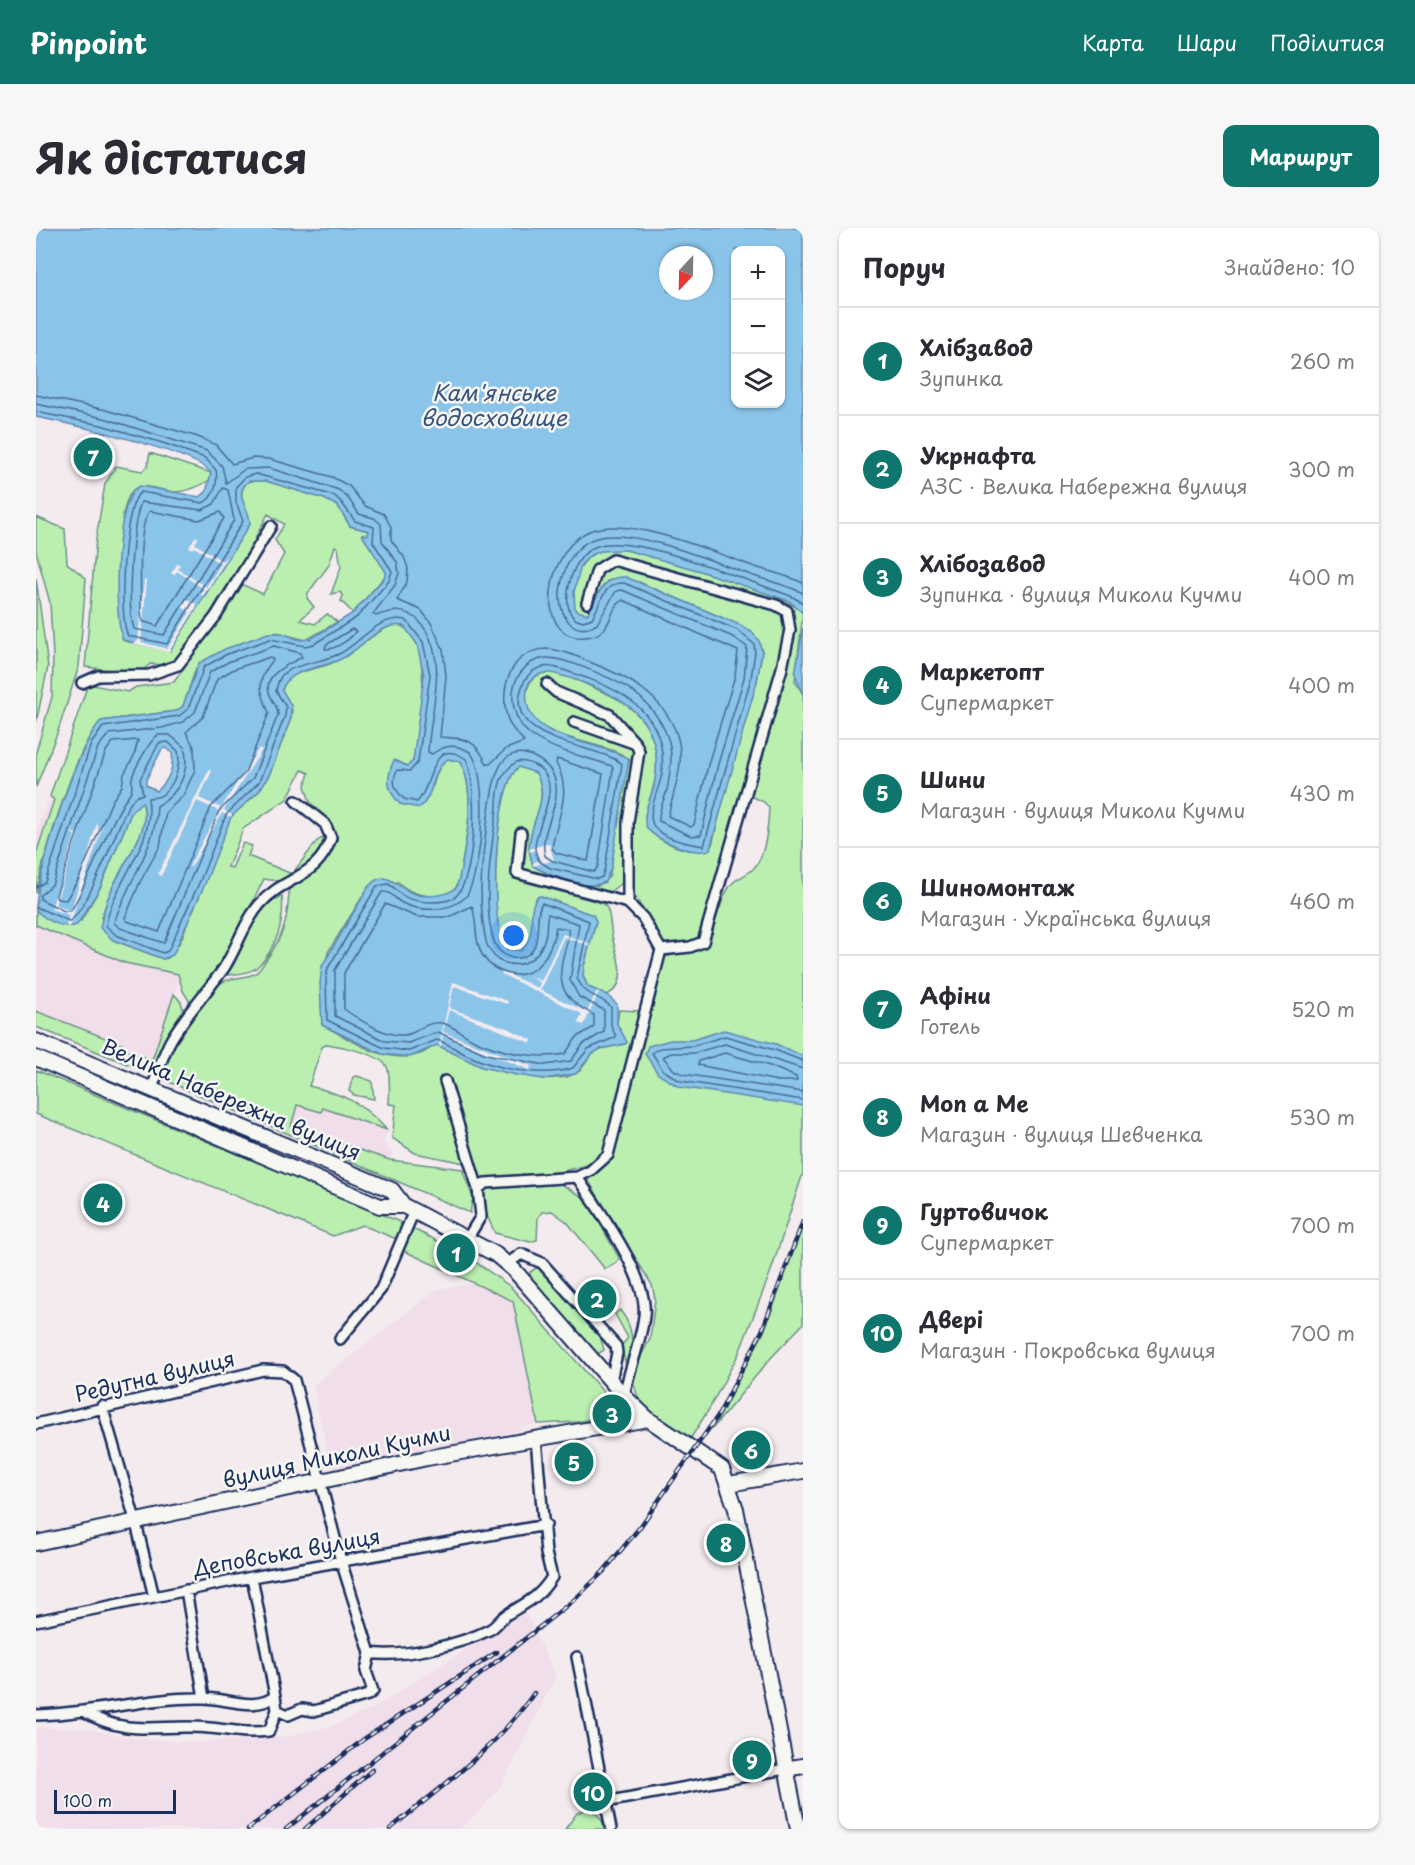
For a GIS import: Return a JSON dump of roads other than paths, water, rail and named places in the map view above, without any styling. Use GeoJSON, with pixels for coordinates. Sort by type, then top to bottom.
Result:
{"type":"FeatureCollection","features":[{"type":"Feature","properties":{"kind":"street"},"geometry":{"type":"LineString","coordinates":[[82,683],[98,676],[148,675],[178,665],[216,616],[271,526]]}},
{"type":"Feature","properties":{"kind":"street"},"geometry":{"type":"LineString","coordinates":[[587,603],[597,570],[613,560],[776,605],[787,611],[790,630],[782,668],[703,942],[690,948],[661,950]]}},
{"type":"Feature","properties":{"kind":"street"},"geometry":{"type":"LineString","coordinates":[[547,684],[556,692],[610,715],[636,744],[639,751],[628,822],[628,903]]}},
{"type":"Feature","properties":{"kind":"street"},"geometry":{"type":"LineString","coordinates":[[574,722],[636,744]]}},
{"type":"Feature","properties":{"kind":"street"},"geometry":{"type":"LineString","coordinates":[[152,1089],[171,1040],[195,1002],[224,967],[258,905],[271,893],[300,878],[318,864],[327,850],[331,838],[325,824],[296,801]]}},
{"type":"Feature","properties":{"kind":"street"},"geometry":{"type":"LineString","coordinates":[[478,1189],[485,1183],[577,1177],[590,1171],[608,1155],[661,950],[643,918],[628,903],[517,873],[521,832]]}},
{"type":"Feature","properties":{"kind":"street","name":"Велика Набережна вулиця"},"geometry":{"type":"LineString","coordinates":[[36,1041],[392,1190],[409,1209],[495,1254],[507,1264],[624,1396],[648,1419],[722,1469],[729,1484]]}},
{"type":"Feature","properties":{"kind":"street","name":"Велика Набережна вулиця"},"geometry":{"type":"LineString","coordinates":[[36,1058],[380,1206],[409,1209]]}},
{"type":"Feature","properties":{"kind":"street"},"geometry":{"type":"LineString","coordinates":[[445,1081],[478,1189],[481,1216],[467,1239]]}},
{"type":"Feature","properties":{"kind":"street"},"geometry":{"type":"LineString","coordinates":[[577,1177],[624,1251],[640,1283],[645,1314],[624,1396]]}},
{"type":"Feature","properties":{"kind":"street"},"geometry":{"type":"LineString","coordinates":[[340,1339],[381,1288],[409,1209]]}},
{"type":"Feature","properties":{"kind":"street"},"geometry":{"type":"LineString","coordinates":[[507,1264],[521,1254],[542,1263],[616,1346],[617,1353],[611,1381]]}},
{"type":"Feature","properties":{"kind":"street","name":"Редутна вулиця"},"geometry":{"type":"LineString","coordinates":[[36,1424],[102,1406],[263,1370],[282,1371],[294,1380],[321,1480]]}},
{"type":"Feature","properties":{"kind":"street"},"geometry":{"type":"LineString","coordinates":[[102,1406],[136,1523],[154,1597]]}},
{"type":"Feature","properties":{"kind":"street","name":"вулиця Миколи Кучми"},"geometry":{"type":"LineString","coordinates":[[36,1543],[136,1523],[321,1480],[648,1419]]}},
{"type":"Feature","properties":{"kind":"street"},"geometry":{"type":"LineString","coordinates":[[370,1653],[381,1655],[426,1649],[489,1630],[506,1616],[526,1606],[545,1587],[552,1577],[546,1553],[546,1525],[536,1439]]}},
{"type":"Feature","properties":{"kind":"street"},"geometry":{"type":"LineString","coordinates":[[798,1829],[764,1648],[729,1484],[803,1471]]}},
{"type":"Feature","properties":{"kind":"street"},"geometry":{"type":"LineString","coordinates":[[277,1710],[288,1715],[302,1709],[314,1711],[368,1695],[373,1691],[373,1685],[367,1679],[366,1671],[370,1653],[341,1561],[321,1480]]}},
{"type":"Feature","properties":{"kind":"street","name":"Деповська вулиця"},"geometry":{"type":"LineString","coordinates":[[36,1621],[252,1577],[546,1525]]}},
{"type":"Feature","properties":{"kind":"street"},"geometry":{"type":"LineString","coordinates":[[83,1711],[127,1729],[208,1727],[244,1734],[269,1731],[277,1710],[276,1696],[252,1577]]}},
{"type":"Feature","properties":{"kind":"street"},"geometry":{"type":"LineString","coordinates":[[186,1590],[204,1698]]}},
{"type":"Feature","properties":{"kind":"street"},"geometry":{"type":"LineString","coordinates":[[577,1657],[611,1829]]}},
{"type":"Feature","properties":{"kind":"street"},"geometry":{"type":"LineString","coordinates":[[36,1715],[204,1698],[262,1703],[276,1696]]}},
{"type":"Feature","properties":{"kind":"street"},"geometry":{"type":"LineString","coordinates":[[605,1802],[803,1766]]}},
{"type":"Feature","properties":{"kind":"water","name":"Кам'янське водосховище"},"geometry":{"type":"Polygon","coordinates":[[[36,228],[803,228],[803,613],[789,601],[697,570],[626,550],[601,551],[591,555],[581,565],[574,592],[575,610],[587,614],[605,584],[617,577],[626,577],[740,625],[753,633],[759,641],[762,651],[757,681],[710,849],[696,851],[676,846],[657,836],[646,826],[646,811],[654,786],[656,764],[654,745],[648,729],[639,716],[626,704],[593,686],[557,674],[546,673],[536,676],[527,687],[527,702],[532,715],[541,725],[554,733],[629,759],[611,868],[605,882],[597,885],[569,882],[533,866],[529,847],[541,801],[540,783],[536,773],[519,767],[511,779],[504,799],[499,826],[496,885],[500,935],[506,949],[521,951],[530,936],[534,903],[537,897],[541,896],[593,915],[596,921],[583,976],[588,987],[607,995],[617,1004],[617,1024],[627,1042],[625,1044],[600,1049],[592,1054],[576,1074],[544,1079],[482,1067],[437,1045],[410,1057],[382,1054],[322,1025],[320,983],[322,966],[369,886],[380,878],[385,878],[415,894],[434,896],[456,888],[459,879],[469,820],[468,790],[461,762],[448,759],[442,764],[428,797],[419,808],[400,804],[390,788],[389,778],[394,760],[407,766],[413,761],[424,675],[417,644],[404,626],[387,628],[349,655],[298,673],[285,683],[282,690],[291,705],[291,718],[270,773],[259,791],[231,817],[205,884],[173,955],[163,959],[113,940],[100,928],[111,891],[142,829],[144,811],[142,802],[132,811],[100,888],[77,925],[67,926],[55,923],[36,910],[43,869],[60,811],[81,756],[101,721],[176,711],[183,706],[199,663],[225,649],[268,633],[282,633],[300,640],[311,639],[353,613],[384,578],[386,572],[362,534],[368,535],[369,531],[350,526],[338,506],[324,499],[266,481],[249,481],[244,486],[242,497],[250,524],[170,651],[123,640],[118,607],[118,557],[125,510],[131,494],[140,486],[200,497],[206,492],[211,473],[201,465],[182,456],[101,432],[36,417],[36,228]],[[166,748],[162,749],[146,780],[146,785],[157,791],[167,779],[171,769],[172,753],[166,748]]]}},
{"type":"Feature","properties":{"kind":"water"},"geometry":{"type":"Polygon","coordinates":[[[803,628],[803,694],[795,674],[803,628]]]}},
{"type":"Feature","properties":{"kind":"water"},"geometry":{"type":"Polygon","coordinates":[[[724,1030],[776,1044],[803,1056],[803,1106],[679,1087],[658,1074],[645,1054],[648,1046],[670,1040],[692,1040],[724,1030]]]}},
{"type":"Feature","properties":{"kind":"railway"},"geometry":{"type":"LineString","coordinates":[[286,1829],[575,1599],[603,1572],[640,1527],[719,1414],[762,1331],[803,1221]]}},
{"type":"Feature","properties":{"kind":"railway"},"geometry":{"type":"LineString","coordinates":[[248,1829],[364,1739],[497,1652]]}},
{"type":"Feature","properties":{"kind":"railway"},"geometry":{"type":"LineString","coordinates":[[390,1829],[485,1749],[519,1713],[534,1693]]}},
{"type":"Feature","properties":{"kind":"railway"},"geometry":{"type":"LineString","coordinates":[[305,1829],[372,1770]]}},
{"type":"Feature","properties":{"kind":"place","name":"Афіни"},"geometry":{"type":"Point","coordinates":[93,457]}},
{"type":"Feature","properties":{"kind":"place","name":"Маркетопт"},"geometry":{"type":"Point","coordinates":[103,1203]}},
{"type":"Feature","properties":{"kind":"place","name":"Хлібзавод"},"geometry":{"type":"Point","coordinates":[456,1253]}},
{"type":"Feature","properties":{"kind":"place","name":"Укрнафта"},"geometry":{"type":"Point","coordinates":[597,1299]}},
{"type":"Feature","properties":{"kind":"place","name":"Хлібозавод"},"geometry":{"type":"Point","coordinates":[612,1414]}},
{"type":"Feature","properties":{"kind":"place","name":"Шиномонтаж"},"geometry":{"type":"Point","coordinates":[751,1450]}},
{"type":"Feature","properties":{"kind":"place","name":"Шини"},"geometry":{"type":"Point","coordinates":[574,1462]}},
{"type":"Feature","properties":{"kind":"place","name":"Mon a Me"},"geometry":{"type":"Point","coordinates":[726,1543]}},
{"type":"Feature","properties":{"kind":"place","name":"Гуртовичок"},"geometry":{"type":"Point","coordinates":[752,1760]}},
{"type":"Feature","properties":{"kind":"place","name":"Двері"},"geometry":{"type":"Point","coordinates":[593,1792]}}]}
